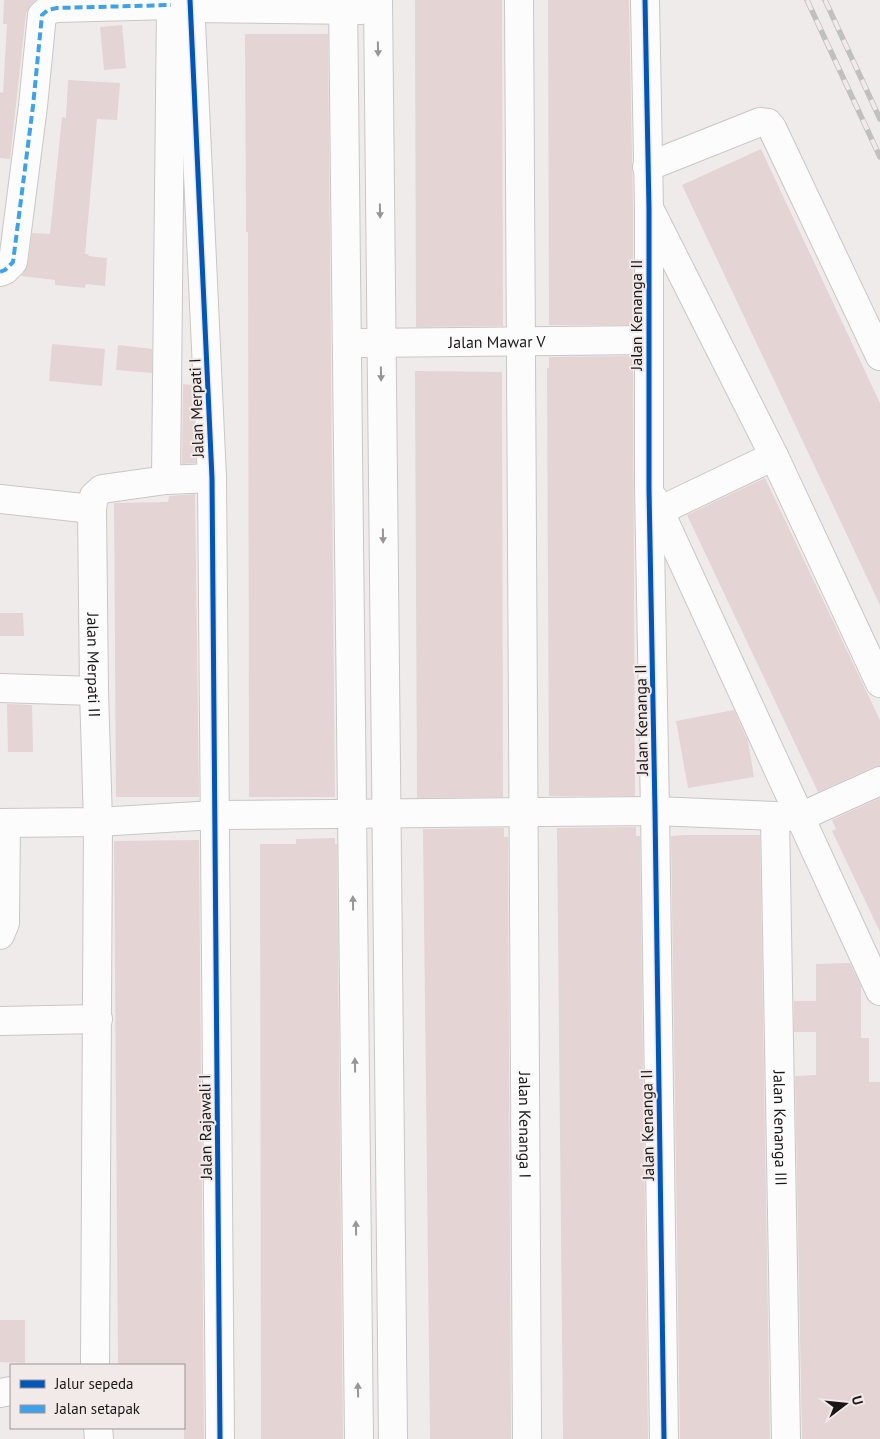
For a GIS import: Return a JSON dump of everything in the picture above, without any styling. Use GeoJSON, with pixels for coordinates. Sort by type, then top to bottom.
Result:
{"type":"FeatureCollection","features":[{"type":"Feature","properties":{"kind":"street","name":"Jalan Kenanga I"},"geometry":{"type":"LineString","coordinates":[[519,0],[527,1439]]}},
{"type":"Feature","properties":{"kind":"street","name":"Jalan Kenanga II"},"geometry":{"type":"LineString","coordinates":[[645,0],[649,209],[648,340],[654,500],[655,810],[664,1439]]}},
{"type":"Feature","properties":{"kind":"street"},"geometry":{"type":"LineString","coordinates":[[166,480],[184,4]]}},
{"type":"Feature","properties":{"kind":"street"},"geometry":{"type":"LineString","coordinates":[[0,272],[5,270],[12,262],[33,106],[42,16],[48,10],[57,8],[184,4],[378,5],[393,1439]]}},
{"type":"Feature","properties":{"kind":"street","name":"Jalan Merpati I"},"geometry":{"type":"LineString","coordinates":[[184,4],[212,478],[214,816]]}},
{"type":"Feature","properties":{"kind":"street"},"geometry":{"type":"LineString","coordinates":[[343,5],[359,1439]]}},
{"type":"Feature","properties":{"kind":"street"},"geometry":{"type":"LineString","coordinates":[[647,167],[760,122],[768,123],[880,356]]}},
{"type":"Feature","properties":{"kind":"street"},"geometry":{"type":"LineString","coordinates":[[649,209],[774,456],[880,683]]}},
{"type":"Feature","properties":{"kind":"street","name":"Jalan Mawar V"},"geometry":{"type":"LineString","coordinates":[[347,343],[648,340]]}},
{"type":"Feature","properties":{"kind":"street"},"geometry":{"type":"LineString","coordinates":[[774,456],[654,500],[788,817],[880,991]]}},
{"type":"Feature","properties":{"kind":"street"},"geometry":{"type":"LineString","coordinates":[[0,499],[92,509],[94,496],[102,489],[166,480],[212,478]]}},
{"type":"Feature","properties":{"kind":"street","name":"Jalan Merpati II"},"geometry":{"type":"LineString","coordinates":[[92,509],[98,822],[95,1364]]}},
{"type":"Feature","properties":{"kind":"street"},"geometry":{"type":"LineString","coordinates":[[0,688],[94,691]]}},
{"type":"Feature","properties":{"kind":"street"},"geometry":{"type":"LineString","coordinates":[[0,935],[4,923],[3,823],[98,822],[214,816],[655,810],[788,817],[880,782]]}},
{"type":"Feature","properties":{"kind":"street","name":"Jalan Rajawali I"},"geometry":{"type":"LineString","coordinates":[[214,816],[220,1439]]}},
{"type":"Feature","properties":{"kind":"street","name":"Jalan Kenanga III"},"geometry":{"type":"LineString","coordinates":[[786,1439],[788,817]]}},
{"type":"Feature","properties":{"kind":"street"},"geometry":{"type":"LineString","coordinates":[[0,1021],[98,1019]]}},
{"type":"Feature","properties":{"kind":"building"},"geometry":{"type":"Polygon","coordinates":[[[4,0],[36,0],[26,13],[10,159],[0,158],[0,92],[3,93],[7,24],[3,24],[4,0]]]}},
{"type":"Feature","properties":{"kind":"building"},"geometry":{"type":"Polygon","coordinates":[[[415,0],[502,0],[503,326],[416,327],[415,0]]]}},
{"type":"Feature","properties":{"kind":"building"},"geometry":{"type":"Polygon","coordinates":[[[548,0],[629,0],[633,325],[549,325],[548,0]]]}},
{"type":"Feature","properties":{"kind":"building"},"geometry":{"type":"Polygon","coordinates":[[[122,25],[126,68],[104,70],[100,27],[122,25]]]}},
{"type":"Feature","properties":{"kind":"building"},"geometry":{"type":"Polygon","coordinates":[[[245,34],[328,34],[335,797],[249,797],[248,232],[246,232],[245,34]]]}},
{"type":"Feature","properties":{"kind":"building"},"geometry":{"type":"Polygon","coordinates":[[[68,80],[120,83],[117,120],[97,119],[85,254],[107,258],[105,286],[86,284],[85,288],[55,285],[55,280],[21,276],[28,264],[32,233],[50,234],[62,117],[66,118],[68,80]]]}},
{"type":"Feature","properties":{"kind":"building"},"geometry":{"type":"Polygon","coordinates":[[[761,149],[880,403],[880,605],[682,185],[761,149]]]}},
{"type":"Feature","properties":{"kind":"building"},"geometry":{"type":"Polygon","coordinates":[[[52,344],[105,349],[102,386],[49,381],[52,344]]]}},
{"type":"Feature","properties":{"kind":"building"},"geometry":{"type":"Polygon","coordinates":[[[118,345],[152,349],[152,373],[116,370],[118,345]]]}},
{"type":"Feature","properties":{"kind":"building"},"geometry":{"type":"Polygon","coordinates":[[[633,356],[635,796],[549,796],[547,368],[549,368],[549,357],[633,356]]]}},
{"type":"Feature","properties":{"kind":"building"},"geometry":{"type":"Polygon","coordinates":[[[415,371],[502,372],[503,797],[417,798],[415,371]]]}},
{"type":"Feature","properties":{"kind":"building"},"geometry":{"type":"Polygon","coordinates":[[[183,384],[192,385],[196,463],[182,464],[183,384]]]}},
{"type":"Feature","properties":{"kind":"building"},"geometry":{"type":"Polygon","coordinates":[[[765,478],[880,720],[880,766],[818,792],[687,515],[765,478]]]}},
{"type":"Feature","properties":{"kind":"building"},"geometry":{"type":"Polygon","coordinates":[[[195,494],[199,797],[116,797],[114,503],[168,502],[169,496],[195,494]]]}},
{"type":"Feature","properties":{"kind":"building"},"geometry":{"type":"Polygon","coordinates":[[[0,613],[23,613],[24,636],[0,636],[0,613]]]}},
{"type":"Feature","properties":{"kind":"building"},"geometry":{"type":"Polygon","coordinates":[[[7,704],[32,705],[33,752],[8,752],[7,704]]]}},
{"type":"Feature","properties":{"kind":"building"},"geometry":{"type":"Polygon","coordinates":[[[734,710],[748,741],[754,777],[688,788],[676,721],[734,710]]]}},
{"type":"Feature","properties":{"kind":"building"},"geometry":{"type":"Polygon","coordinates":[[[880,798],[880,932],[832,831],[836,829],[832,820],[880,798]]]}},
{"type":"Feature","properties":{"kind":"building"},"geometry":{"type":"Polygon","coordinates":[[[636,827],[636,836],[640,836],[648,1439],[563,1439],[557,828],[636,827]]]}},
{"type":"Feature","properties":{"kind":"building"},"geometry":{"type":"Polygon","coordinates":[[[504,828],[504,837],[508,837],[511,1439],[430,1439],[423,829],[504,828]]]}},
{"type":"Feature","properties":{"kind":"building"},"geometry":{"type":"Polygon","coordinates":[[[760,835],[770,1439],[680,1439],[671,836],[760,835]]]}},
{"type":"Feature","properties":{"kind":"building"},"geometry":{"type":"Polygon","coordinates":[[[335,838],[335,844],[337,844],[343,1439],[261,1439],[260,844],[296,844],[296,839],[335,838]]]}},
{"type":"Feature","properties":{"kind":"building"},"geometry":{"type":"Polygon","coordinates":[[[199,840],[204,1439],[184,1439],[185,1364],[118,1364],[114,841],[199,840]]]}},
{"type":"Feature","properties":{"kind":"building"},"geometry":{"type":"Polygon","coordinates":[[[850,963],[861,986],[861,1038],[869,1038],[869,1082],[880,1082],[880,1439],[802,1439],[795,1076],[816,1075],[816,1032],[794,1032],[794,1001],[816,1001],[816,964],[850,963]]]}},
{"type":"Feature","properties":{"kind":"building"},"geometry":{"type":"Polygon","coordinates":[[[0,1320],[25,1320],[25,1363],[0,1362],[0,1320]]]}},
{"type":"Feature","properties":{"kind":"railway"},"geometry":{"type":"LineString","coordinates":[[807,0],[880,157]]}},
{"type":"Feature","properties":{"kind":"railway"},"geometry":{"type":"LineString","coordinates":[[825,0],[880,119]]}},
{"type":"Feature","properties":{"kind":"marked path"},"geometry":{"type":"LineString","coordinates":[[0,272],[13,262],[33,106],[42,15],[48,10],[57,8],[171,5]]}},
{"type":"Feature","properties":{"kind":"cycle path"},"geometry":{"type":"LineString","coordinates":[[190,0],[212,478],[220,1439]]}},
{"type":"Feature","properties":{"kind":"cycle path"},"geometry":{"type":"LineString","coordinates":[[645,0],[649,209],[649,489],[664,1439]]}}]}
